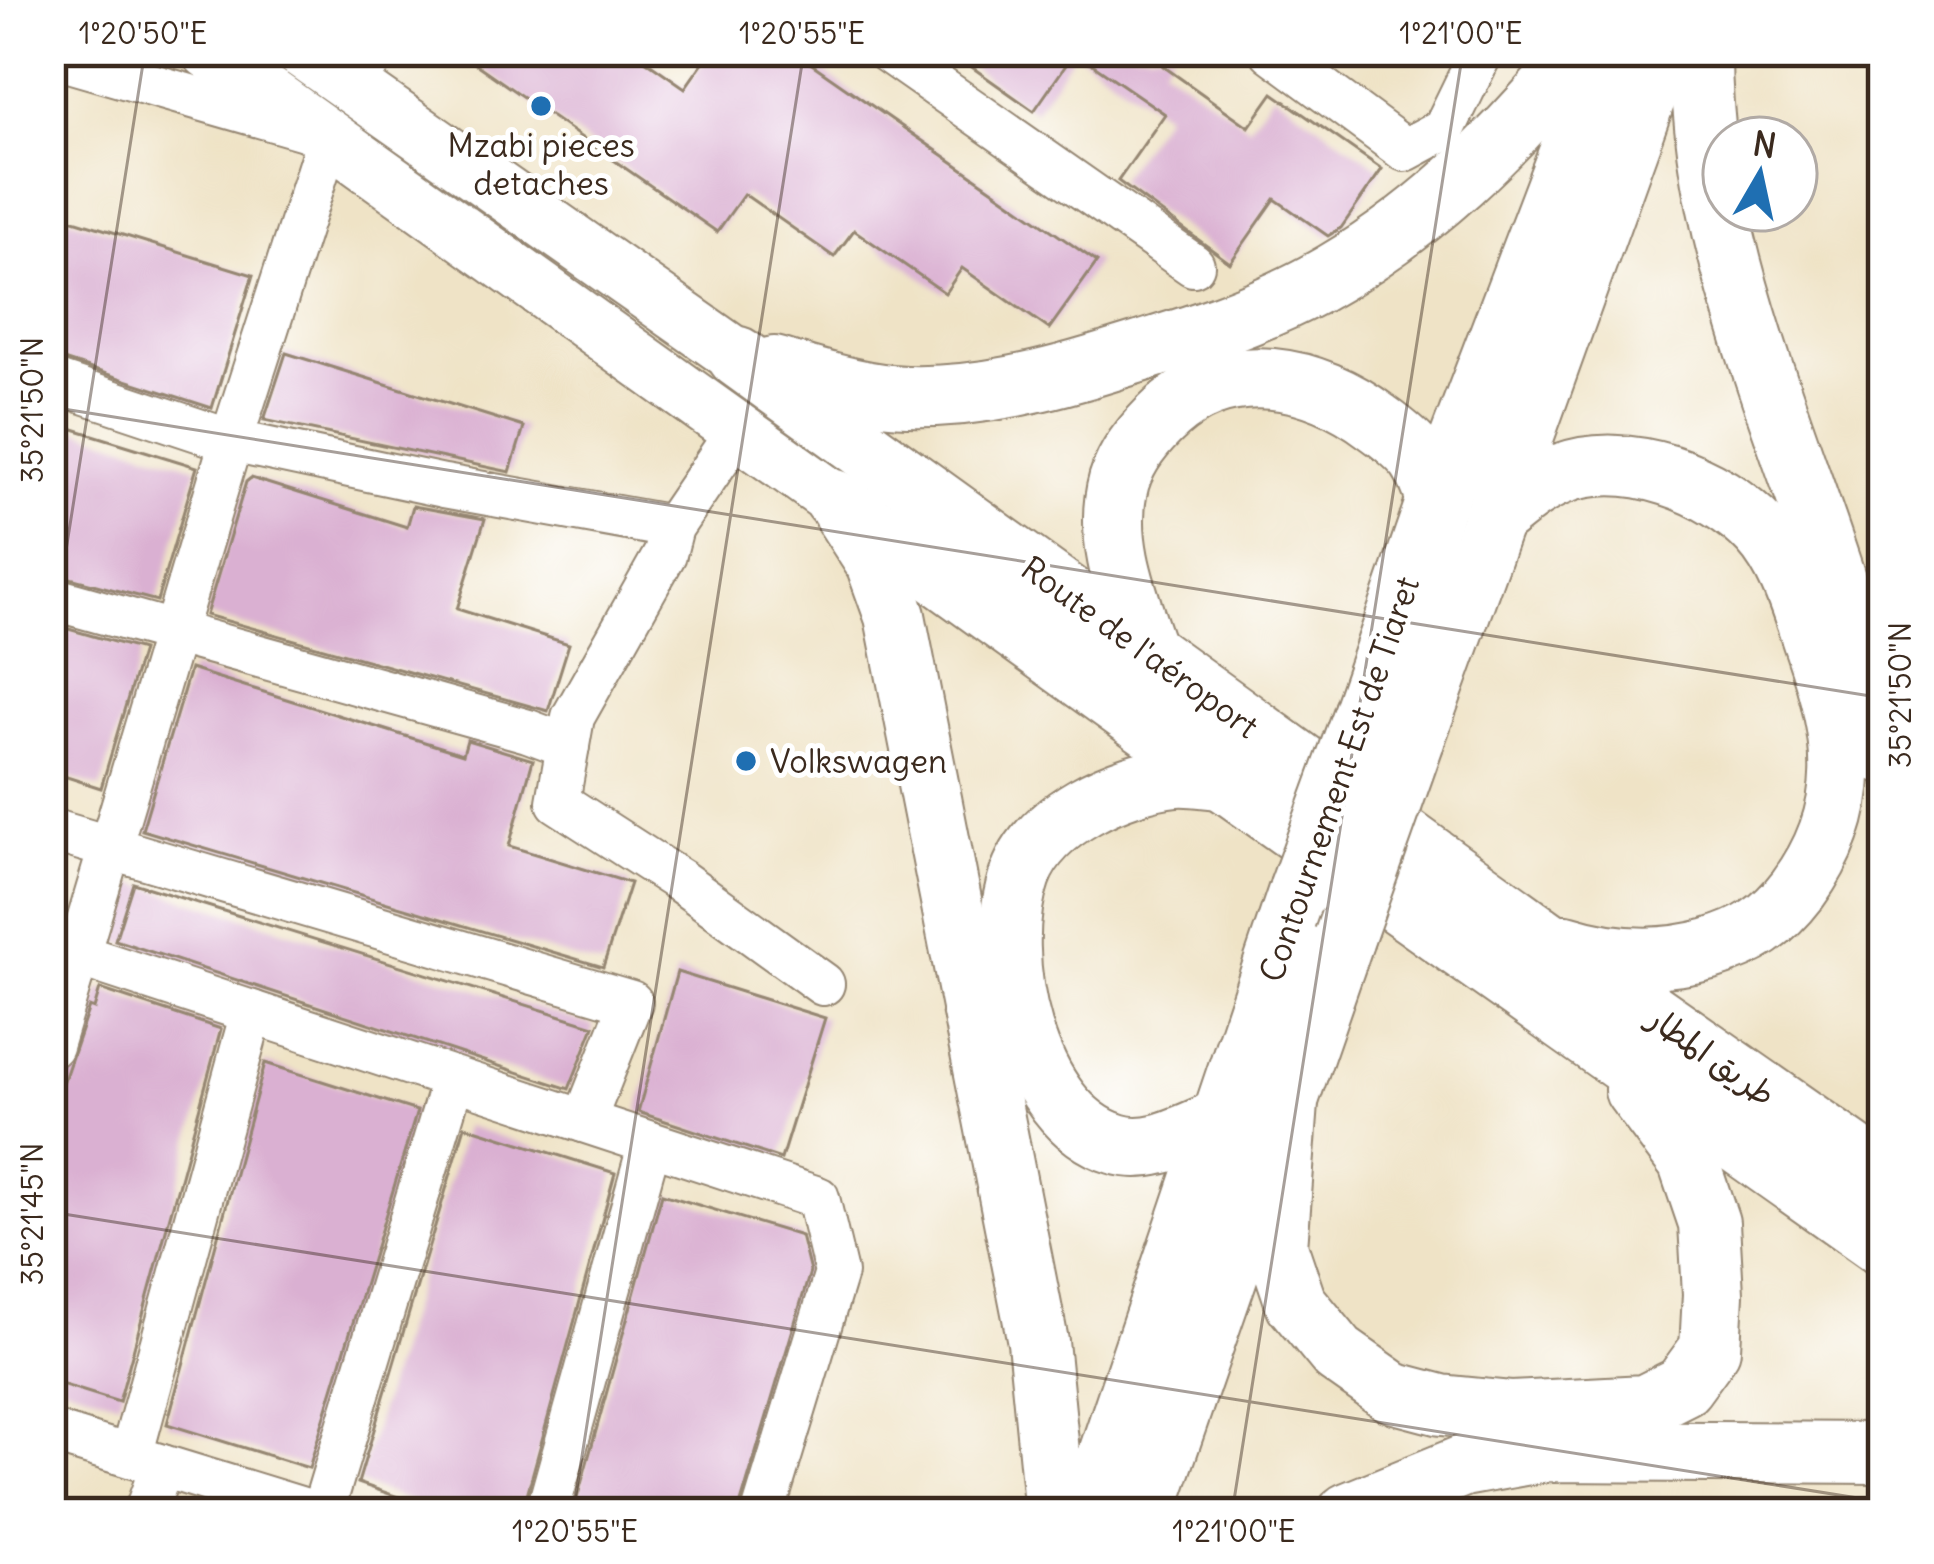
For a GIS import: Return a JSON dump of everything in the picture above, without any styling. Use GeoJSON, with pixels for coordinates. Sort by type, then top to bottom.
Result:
{"type":"FeatureCollection","features":[{"type":"Feature","properties":{"kind":"highway"},"geometry":{"type":"LineString","coordinates":[[739,358],[840,386],[904,396],[1014,386],[1070,374],[1206,332],[1315,284],[1389,237],[1457,182],[1580,51]]}},
{"type":"Feature","properties":{"kind":"highway","name":"Contournement Est de Tiaret"},"geometry":{"type":"LineString","coordinates":[[1145,1513],[1343,938],[1437,500],[1608,51]]}},
{"type":"Feature","properties":{"kind":"highway","name":"Contournement Est de Tiaret"},"geometry":{"type":"LineString","coordinates":[[1089,1513],[1299,890],[1389,726],[1493,519],[1662,51]]}},
{"type":"Feature","properties":{"kind":"highway"},"geometry":{"type":"LineString","coordinates":[[1701,51],[1709,165],[1740,295],[1858,648],[1883,753]]}},
{"type":"Feature","properties":{"kind":"highway","name":"Route de l'aéroport"},"geometry":{"type":"LineString","coordinates":[[739,358],[1541,937]]}},
{"type":"Feature","properties":{"kind":"highway"},"geometry":{"type":"LineString","coordinates":[[1145,651],[1119,571],[1115,519],[1120,479],[1147,431],[1184,398],[1218,382],[1267,377],[1317,386],[1361,410],[1415,454],[1437,500]]}},
{"type":"Feature","properties":{"kind":"highway"},"geometry":{"type":"LineString","coordinates":[[1493,519],[1535,485],[1566,471],[1661,471],[1719,495],[1764,534],[1794,586],[1832,694],[1840,754],[1839,807],[1822,857],[1784,908],[1747,938],[1692,954],[1635,959],[1592,953],[1541,937]]}},
{"type":"Feature","properties":{"kind":"highway"},"geometry":{"type":"LineString","coordinates":[[835,500],[876,563],[895,616],[1039,1342],[1055,1513]]}},
{"type":"Feature","properties":{"kind":"highway","name":"Route de l'aéroport"},"geometry":{"type":"LineString","coordinates":[[835,500],[1603,1047]]}},
{"type":"Feature","properties":{"kind":"highway"},"geometry":{"type":"LineString","coordinates":[[1017,631],[1051,582]]}},
{"type":"Feature","properties":{"kind":"highway"},"geometry":{"type":"LineString","coordinates":[[1220,1120],[1153,1147],[1118,1145],[1083,1129],[1044,1084],[1029,1053],[1016,992],[1011,919],[1021,872],[1052,829],[1096,801],[1158,779],[1182,775],[1222,779]]}},
{"type":"Feature","properties":{"kind":"highway","name":"طريق المطار"},"geometry":{"type":"LineString","coordinates":[[1541,937],[1883,1175]]}},
{"type":"Feature","properties":{"kind":"highway"},"geometry":{"type":"LineString","coordinates":[[1288,1090],[1277,1247],[1296,1303],[1338,1354],[1392,1392],[1441,1406],[1512,1412],[1645,1405],[1684,1386],[1710,1349],[1709,1223],[1688,1161],[1603,1047]]}},
{"type":"Feature","properties":{"kind":"highway","name":"طريق المطار"},"geometry":{"type":"LineString","coordinates":[[1603,1047],[1883,1246]]}},
{"type":"Feature","properties":{"kind":"highway"},"geometry":{"type":"LineString","coordinates":[[1348,1513],[1463,1466],[1546,1451],[1883,1453]]}},
{"type":"Feature","properties":{"kind":"main road"},"geometry":{"type":"LineString","coordinates":[[208,51],[835,500]]}},
{"type":"Feature","properties":{"kind":"main road"},"geometry":{"type":"LineString","coordinates":[[302,51],[363,69],[739,358]]}},
{"type":"Feature","properties":{"kind":"street"},"geometry":{"type":"LineString","coordinates":[[887,51],[1193,265]]}},
{"type":"Feature","properties":{"kind":"street"},"geometry":{"type":"LineString","coordinates":[[1271,51],[1405,150],[1444,129],[1482,51]]}},
{"type":"Feature","properties":{"kind":"street"},"geometry":{"type":"LineString","coordinates":[[51,56],[329,136],[231,440],[51,1046]]}},
{"type":"Feature","properties":{"kind":"street"},"geometry":{"type":"LineString","coordinates":[[51,381],[231,440],[444,486],[672,527]]}},
{"type":"Feature","properties":{"kind":"street"},"geometry":{"type":"LineString","coordinates":[[738,430],[672,527],[665,554],[573,716],[558,802],[680,880],[823,984]]}},
{"type":"Feature","properties":{"kind":"street"},"geometry":{"type":"LineString","coordinates":[[51,598],[568,746]]}},
{"type":"Feature","properties":{"kind":"street"},"geometry":{"type":"LineString","coordinates":[[51,830],[631,1002],[584,1121]]}},
{"type":"Feature","properties":{"kind":"street"},"geometry":{"type":"LineString","coordinates":[[78,955],[818,1198],[836,1273],[763,1513]]}},
{"type":"Feature","properties":{"kind":"street"},"geometry":{"type":"LineString","coordinates":[[145,1513],[146,1461],[252,1012]]}},
{"type":"Feature","properties":{"kind":"street"},"geometry":{"type":"LineString","coordinates":[[51,1432],[319,1513],[453,1078]]}},
{"type":"Feature","properties":{"kind":"street"},"geometry":{"type":"LineString","coordinates":[[547,1513],[650,1143]]}},
{"type":"Feature","properties":{"kind":"building"},"geometry":{"type":"Polygon","coordinates":[[[457,51],[632,51],[685,88],[711,51],[793,51],[1097,262],[1049,329],[962,268],[945,293],[854,230],[834,257],[744,194],[717,232],[457,51]]]}},
{"type":"Feature","properties":{"kind":"building"},"geometry":{"type":"Polygon","coordinates":[[[949,51],[1173,51],[1163,66],[1249,127],[1273,93],[1382,169],[1341,228],[1328,236],[1275,199],[1230,263],[1118,181],[1165,114],[1075,52],[1034,111],[949,51]]]}},
{"type":"Feature","properties":{"kind":"building"},"geometry":{"type":"Polygon","coordinates":[[[51,213],[253,275],[212,408],[51,356],[51,213]]]}},
{"type":"Feature","properties":{"kind":"building"},"geometry":{"type":"Polygon","coordinates":[[[286,353],[524,427],[510,472],[264,420],[286,353]]]}},
{"type":"Feature","properties":{"kind":"building"},"geometry":{"type":"Polygon","coordinates":[[[51,422],[197,467],[157,601],[51,573],[51,422]]]}},
{"type":"Feature","properties":{"kind":"building"},"geometry":{"type":"Polygon","coordinates":[[[251,478],[407,527],[413,506],[485,519],[457,609],[569,644],[548,711],[206,615],[251,478]]]}},
{"type":"Feature","properties":{"kind":"building"},"geometry":{"type":"Polygon","coordinates":[[[51,624],[142,650],[101,788],[51,772],[51,624]]]}},
{"type":"Feature","properties":{"kind":"building"},"geometry":{"type":"Polygon","coordinates":[[[190,669],[463,754],[467,740],[533,760],[509,846],[630,883],[603,967],[142,830],[190,669]]]}},
{"type":"Feature","properties":{"kind":"building"},"geometry":{"type":"Polygon","coordinates":[[[133,883],[594,1026],[569,1089],[115,940],[133,883]]]}},
{"type":"Feature","properties":{"kind":"building"},"geometry":{"type":"Polygon","coordinates":[[[677,972],[825,1018],[781,1159],[638,1112],[677,972]]]}},
{"type":"Feature","properties":{"kind":"building"},"geometry":{"type":"Polygon","coordinates":[[[100,989],[221,1029],[119,1402],[51,1381],[51,1118],[89,1007],[94,1009],[100,989]]]}},
{"type":"Feature","properties":{"kind":"building"},"geometry":{"type":"Polygon","coordinates":[[[265,1063],[417,1111],[309,1468],[167,1424],[265,1063]]]}},
{"type":"Feature","properties":{"kind":"building"},"geometry":{"type":"Polygon","coordinates":[[[465,1126],[615,1173],[522,1513],[444,1513],[358,1483],[465,1126]]]}},
{"type":"Feature","properties":{"kind":"building"},"geometry":{"type":"Polygon","coordinates":[[[662,1194],[801,1236],[810,1272],[738,1513],[573,1513],[662,1194]]]}},
{"type":"Feature","properties":{"kind":"place","name":"Mzabi pieces detaches"},"geometry":{"type":"Point","coordinates":[541,106]}},
{"type":"Feature","properties":{"kind":"place","name":"Volkswagen"},"geometry":{"type":"Point","coordinates":[746,761]}}]}
